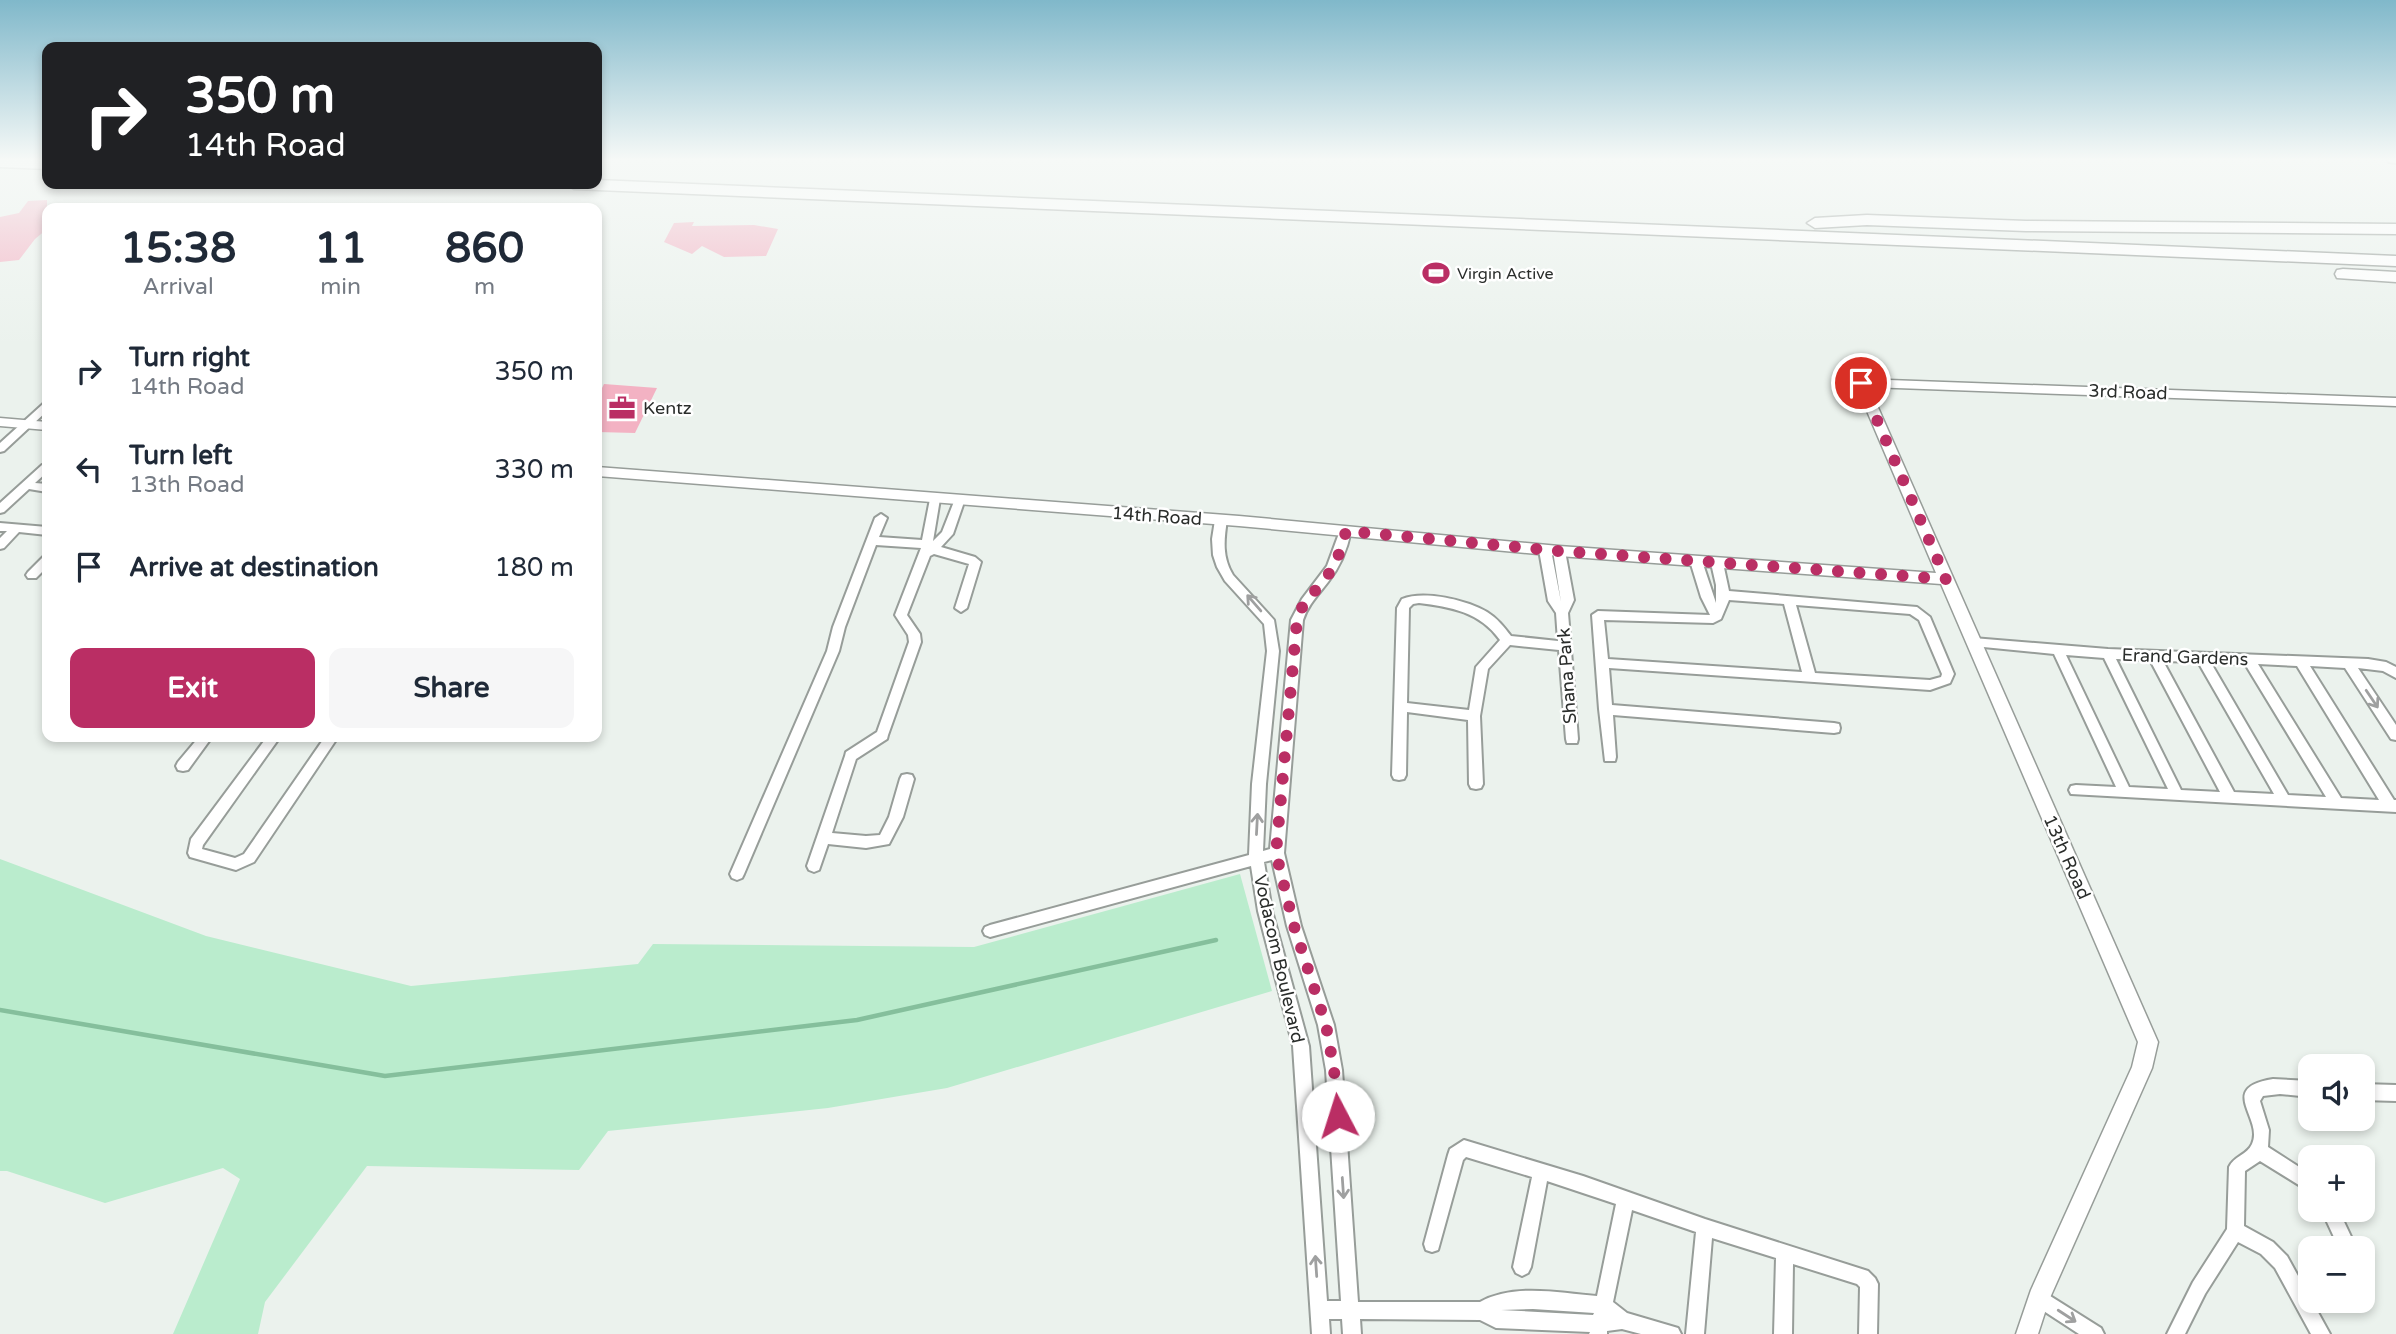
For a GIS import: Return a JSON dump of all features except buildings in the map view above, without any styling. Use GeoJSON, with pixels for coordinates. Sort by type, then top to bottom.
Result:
{"type":"FeatureCollection","features":[{"type":"Feature","properties":{"kind":"highway"},"geometry":{"type":"LineString","coordinates":[[1467,222],[2396,261]]}},
{"type":"Feature","properties":{"kind":"highway"},"geometry":{"type":"LineString","coordinates":[[1797,222],[2396,248]]}},
{"type":"Feature","properties":{"kind":"highway"},"geometry":{"type":"LineString","coordinates":[[1815,223],[1828,222]]}},
{"type":"Feature","properties":{"kind":"highway"},"geometry":{"type":"LineString","coordinates":[[1927,222],[2026,226],[2396,229]]}},
{"type":"Feature","properties":{"kind":"highway"},"geometry":{"type":"LineString","coordinates":[[1694,232],[1754,240],[2086,256],[2396,277]]}},
{"type":"Feature","properties":{"kind":"street","name":"3rd Road"},"geometry":{"type":"LineString","coordinates":[[1861,383],[2396,402]]}},
{"type":"Feature","properties":{"kind":"street","name":"13th Road"},"geometry":{"type":"LineString","coordinates":[[1861,383],[2148,1042],[2142,1068],[2039,1298],[2030,1333]]}},
{"type":"Feature","properties":{"kind":"street"},"geometry":{"type":"LineString","coordinates":[[0,449],[42,411]]}},
{"type":"Feature","properties":{"kind":"street"},"geometry":{"type":"LineString","coordinates":[[0,422],[42,429]]}},
{"type":"Feature","properties":{"kind":"street"},"geometry":{"type":"LineString","coordinates":[[0,428],[24,427]]}},
{"type":"Feature","properties":{"kind":"street"},"geometry":{"type":"LineString","coordinates":[[0,509],[42,471]]}},
{"type":"Feature","properties":{"kind":"street","name":"14th Road"},"geometry":{"type":"LineString","coordinates":[[602,472],[959,502],[1221,520],[1552,550],[1946,579]]}},
{"type":"Feature","properties":{"kind":"street"},"geometry":{"type":"LineString","coordinates":[[26,485],[42,487]]}},
{"type":"Feature","properties":{"kind":"street"},"geometry":{"type":"LineString","coordinates":[[814,866],[851,756],[878,740],[887,724],[915,642],[914,633],[902,621],[901,615],[928,549],[935,499]]}},
{"type":"Feature","properties":{"kind":"street"},"geometry":{"type":"LineString","coordinates":[[928,549],[947,534],[959,502]]}},
{"type":"Feature","properties":{"kind":"street"},"geometry":{"type":"LineString","coordinates":[[737,874],[833,651],[839,626],[881,518]]}},
{"type":"Feature","properties":{"kind":"street","name":"Vodacom Boulevard"},"geometry":{"type":"LineString","coordinates":[[1221,520],[1215,545],[1221,567],[1270,623],[1272,633],[1273,651],[1259,784],[1256,857],[1265,911],[1301,1046],[1321,1334]]}},
{"type":"Feature","properties":{"kind":"street"},"geometry":{"type":"LineString","coordinates":[[0,527],[42,531]]}},
{"type":"Feature","properties":{"kind":"street"},"geometry":{"type":"LineString","coordinates":[[0,545],[16,529]]}},
{"type":"Feature","properties":{"kind":"street","name":"Vodacom Boulevard"},"geometry":{"type":"LineString","coordinates":[[1346,531],[1340,554],[1325,579],[1303,602],[1297,620],[1276,853],[1294,926],[1326,1025],[1334,1070],[1352,1334]]}},
{"type":"Feature","properties":{"kind":"street"},"geometry":{"type":"LineString","coordinates":[[874,541],[928,549],[975,562],[961,607]]}},
{"type":"Feature","properties":{"kind":"street","name":"Shana Park"},"geometry":{"type":"LineString","coordinates":[[1552,550],[1568,600],[1562,613],[1572,739]]}},
{"type":"Feature","properties":{"kind":"street"},"geometry":{"type":"LineString","coordinates":[[1696,561],[1707,597],[1717,616]]}},
{"type":"Feature","properties":{"kind":"street"},"geometry":{"type":"LineString","coordinates":[[1610,757],[1598,615],[1709,621],[1717,616],[1723,589],[1717,563]]}},
{"type":"Feature","properties":{"kind":"street"},"geometry":{"type":"LineString","coordinates":[[32,575],[42,564]]}},
{"type":"Feature","properties":{"kind":"street"},"geometry":{"type":"LineString","coordinates":[[1601,663],[1930,685],[1946,681],[1948,674],[1924,617],[1913,610],[1789,601],[1723,589]]}},
{"type":"Feature","properties":{"kind":"street"},"geometry":{"type":"LineString","coordinates":[[1399,775],[1403,707],[1403,608],[1408,600],[1464,605],[1485,615],[1507,640],[1566,646]]}},
{"type":"Feature","properties":{"kind":"street"},"geometry":{"type":"LineString","coordinates":[[1789,601],[1810,677]]}},
{"type":"Feature","properties":{"kind":"street"},"geometry":{"type":"LineString","coordinates":[[1476,784],[1474,716],[1482,667],[1507,640]]}},
{"type":"Feature","properties":{"kind":"street","name":"Erand Gardens"},"geometry":{"type":"LineString","coordinates":[[1973,642],[2109,654],[2378,665],[2396,673]]}},
{"type":"Feature","properties":{"kind":"street"},"geometry":{"type":"LineString","coordinates":[[2058,650],[2125,792]]}},
{"type":"Feature","properties":{"kind":"street"},"geometry":{"type":"LineString","coordinates":[[2109,654],[2177,795]]}},
{"type":"Feature","properties":{"kind":"street"},"geometry":{"type":"LineString","coordinates":[[2154,656],[2230,797]]}},
{"type":"Feature","properties":{"kind":"street"},"geometry":{"type":"LineString","coordinates":[[2202,658],[2284,800]]}},
{"type":"Feature","properties":{"kind":"street"},"geometry":{"type":"LineString","coordinates":[[2249,660],[2337,803]]}},
{"type":"Feature","properties":{"kind":"street"},"geometry":{"type":"LineString","coordinates":[[2301,661],[2393,806]]}},
{"type":"Feature","properties":{"kind":"street"},"geometry":{"type":"LineString","coordinates":[[2348,663],[2396,735]]}},
{"type":"Feature","properties":{"kind":"street"},"geometry":{"type":"LineString","coordinates":[[1403,707],[1474,716]]}},
{"type":"Feature","properties":{"kind":"street"},"geometry":{"type":"LineString","coordinates":[[1605,709],[1834,728]]}},
{"type":"Feature","properties":{"kind":"street"},"geometry":{"type":"LineString","coordinates":[[183,766],[202,742]]}},
{"type":"Feature","properties":{"kind":"street"},"geometry":{"type":"LineString","coordinates":[[270,742],[196,843],[195,853],[236,864],[249,858],[329,742]]}},
{"type":"Feature","properties":{"kind":"street"},"geometry":{"type":"LineString","coordinates":[[824,838],[866,842],[884,840],[896,817],[907,779]]}},
{"type":"Feature","properties":{"kind":"street"},"geometry":{"type":"LineString","coordinates":[[2076,789],[2393,806]]}},
{"type":"Feature","properties":{"kind":"street"},"geometry":{"type":"LineString","coordinates":[[990,931],[1276,853]]}},
{"type":"Feature","properties":{"kind":"street"},"geometry":{"type":"LineString","coordinates":[[2176,1334],[2199,1288],[2235,1231],[2237,1167],[2258,1150],[2263,1130],[2252,1100],[2255,1091],[2274,1087],[2298,1088]]}},
{"type":"Feature","properties":{"kind":"street"},"geometry":{"type":"LineString","coordinates":[[2375,1092],[2396,1093]]}},
{"type":"Feature","properties":{"kind":"street"},"geometry":{"type":"LineString","coordinates":[[1432,1244],[1456,1154],[1460,1149],[1626,1198],[1705,1227],[1867,1279],[1868,1334]]}},
{"type":"Feature","properties":{"kind":"street"},"geometry":{"type":"LineString","coordinates":[[2258,1150],[2298,1176]]}},
{"type":"Feature","properties":{"kind":"street"},"geometry":{"type":"LineString","coordinates":[[1522,1268],[1541,1172]]}},
{"type":"Feature","properties":{"kind":"street"},"geometry":{"type":"LineString","coordinates":[[1599,1329],[1626,1198]]}},
{"type":"Feature","properties":{"kind":"street"},"geometry":{"type":"LineString","coordinates":[[1695,1334],[1705,1227]]}},
{"type":"Feature","properties":{"kind":"street"},"geometry":{"type":"LineString","coordinates":[[2235,1231],[2267,1248],[2281,1262],[2320,1334]]}},
{"type":"Feature","properties":{"kind":"street"},"geometry":{"type":"LineString","coordinates":[[1783,1334],[1786,1252]]}},
{"type":"Feature","properties":{"kind":"street"},"geometry":{"type":"LineString","coordinates":[[2039,1298],[2095,1334]]}},
{"type":"Feature","properties":{"kind":"street"},"geometry":{"type":"LineString","coordinates":[[1482,1311],[1498,1301],[1533,1300],[1604,1305],[1622,1320],[1672,1334]]}},
{"type":"Feature","properties":{"kind":"street"},"geometry":{"type":"LineString","coordinates":[[1319,1310],[1482,1311],[1496,1319],[1599,1329],[1622,1320]]}},
{"type":"Feature","properties":{"kind":"green space"},"geometry":{"type":"Polygon","coordinates":[[[0,859],[206,936],[411,986],[638,964],[653,944],[974,947],[1240,874],[1272,991],[947,1088],[828,1108],[608,1131],[579,1170],[367,1166],[265,1302],[258,1334],[173,1334],[240,1179],[223,1168],[105,1203],[0,1171],[0,859]]]}},
{"type":"Feature","properties":{"kind":"waterway"},"geometry":{"type":"LineString","coordinates":[[0,1010],[385,1076],[857,1020],[1216,940]]}},
{"type":"Feature","properties":{"kind":"place","name":"Virgin Active"},"geometry":{"type":"Point","coordinates":[1436,273]}},
{"type":"Feature","properties":{"kind":"place","name":"Kentz"},"geometry":{"type":"Point","coordinates":[622,408]}},
{"type":"Feature","properties":{"kind":"route"},"geometry":{"type":"LineString","coordinates":[[1338,1116],[1326,1025],[1294,926],[1276,853],[1286,766],[1289,688],[1297,620],[1303,602],[1325,579],[1340,554],[1346,531],[1559,551],[1946,579],[1861,383]]}}]}
